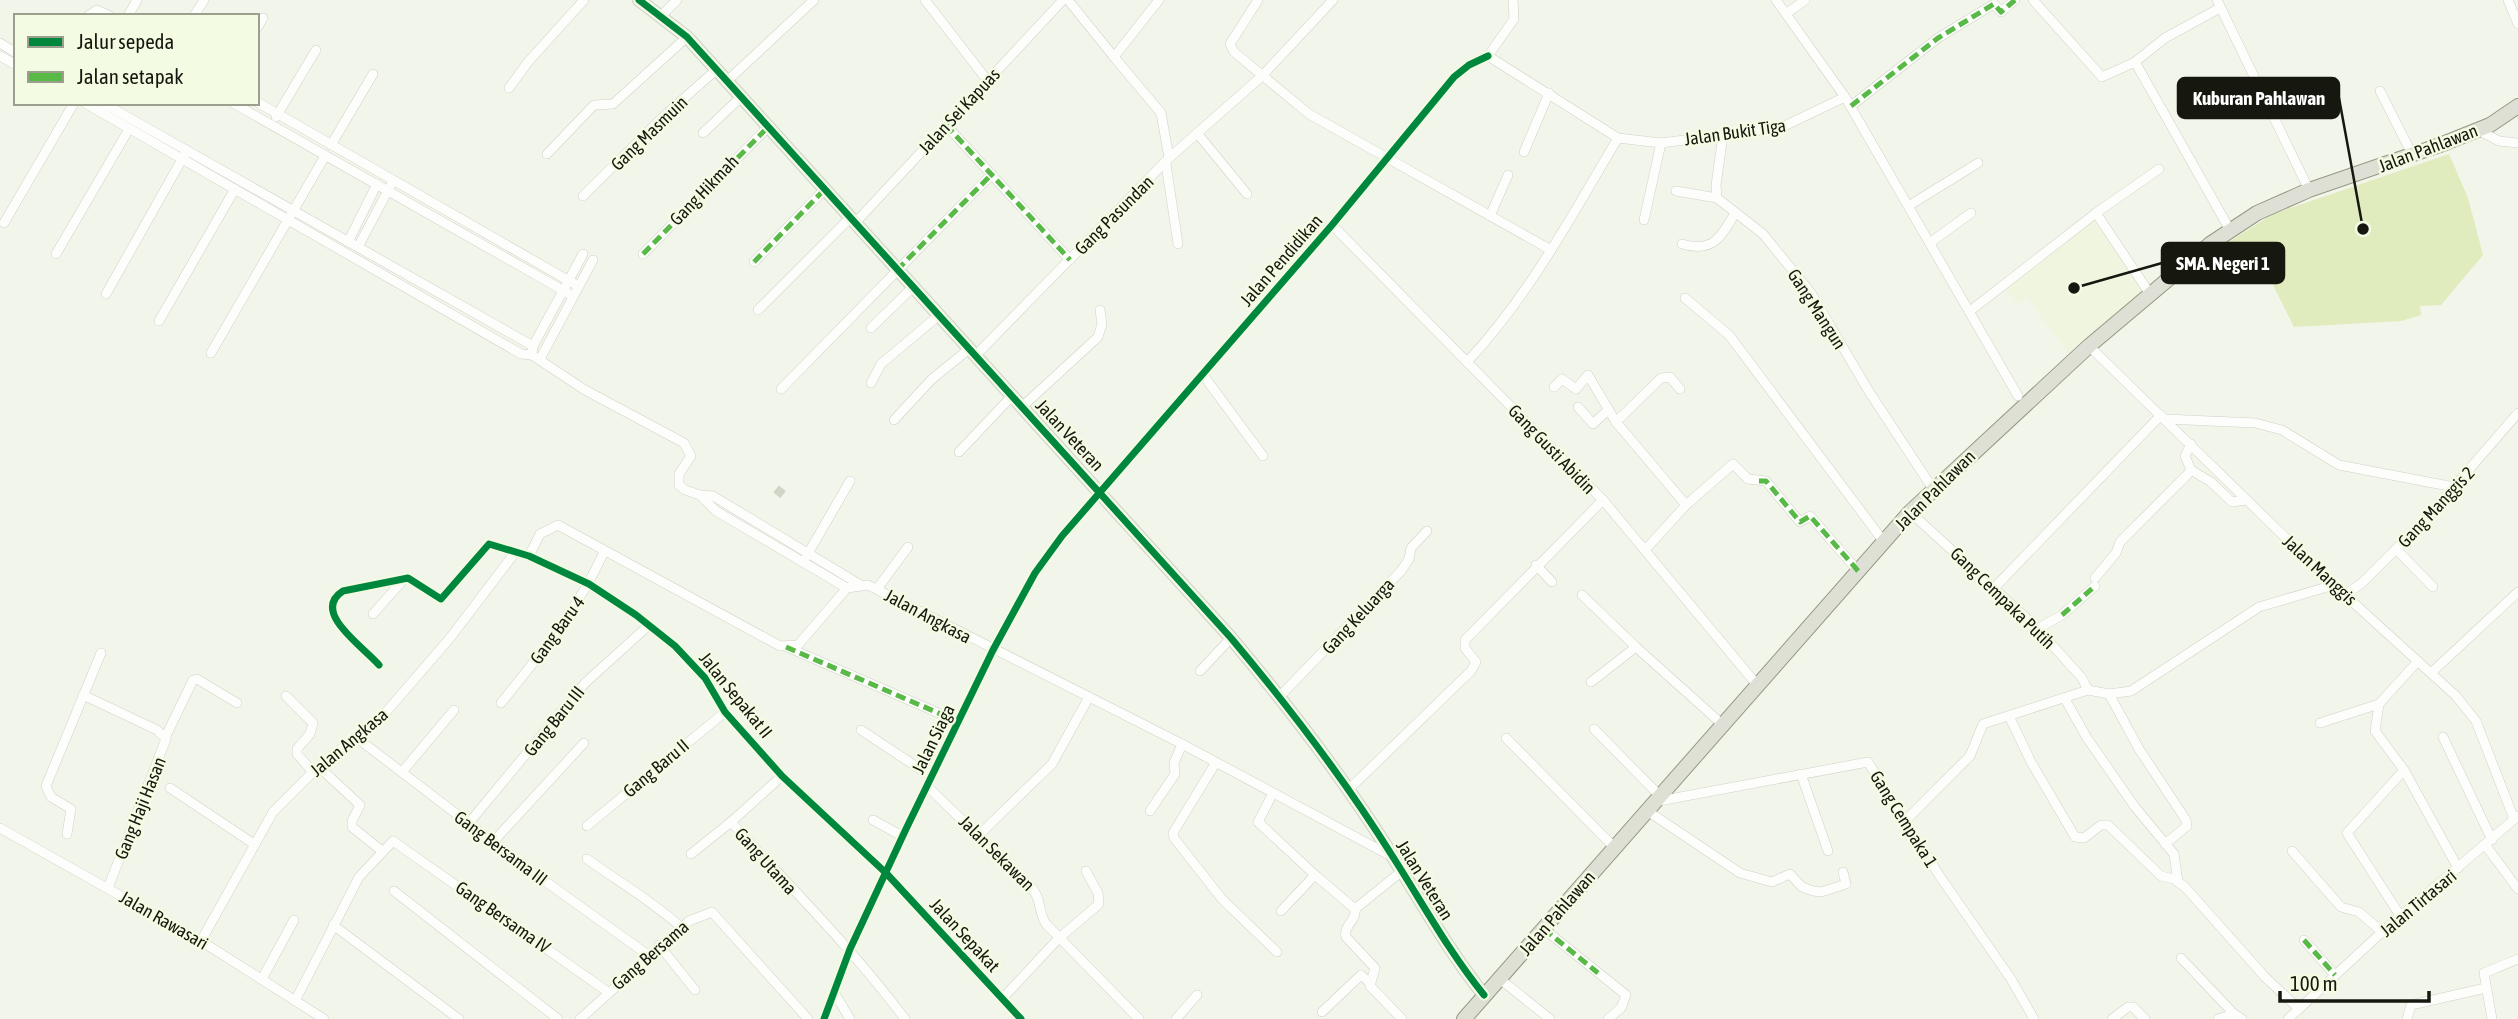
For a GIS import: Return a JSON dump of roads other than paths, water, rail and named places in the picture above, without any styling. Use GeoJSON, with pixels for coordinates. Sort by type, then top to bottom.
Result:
{"type":"FeatureCollection","features":[{"type":"Feature","properties":{"kind":"main road","name":"Jalan Pahlawan"},"geometry":{"type":"LineString","coordinates":[[1464,1019],[1656,804],[1910,512],[2020,400],[2230,230],[2257,213],[2309,190],[2413,156],[2477,130],[2518,106]]}},
{"type":"Feature","properties":{"kind":"street"},"geometry":{"type":"LineString","coordinates":[[509,88],[528,62],[584,0]]}},
{"type":"Feature","properties":{"kind":"street","name":"Jalan Veteran"},"geometry":{"type":"LineString","coordinates":[[639,0],[687,37],[897,271],[1023,406],[1040,429],[1102,492],[1231,638],[1280,696],[1348,790],[1402,871],[1451,955],[1483,995]]}},
{"type":"Feature","properties":{"kind":"street"},"geometry":{"type":"LineString","coordinates":[[660,17],[677,0]]}},
{"type":"Feature","properties":{"kind":"street"},"geometry":{"type":"LineString","coordinates":[[726,81],[814,0]]}},
{"type":"Feature","properties":{"kind":"street"},"geometry":{"type":"LineString","coordinates":[[925,0],[988,80]]}},
{"type":"Feature","properties":{"kind":"street"},"geometry":{"type":"LineString","coordinates":[[1066,0],[1161,113],[1178,244]]}},
{"type":"Feature","properties":{"kind":"street","name":"Jalan Sei Kapuas"},"geometry":{"type":"LineString","coordinates":[[758,310],[852,221],[1066,0]]}},
{"type":"Feature","properties":{"kind":"street"},"geometry":{"type":"LineString","coordinates":[[1114,57],[1159,0]]}},
{"type":"Feature","properties":{"kind":"street"},"geometry":{"type":"LineString","coordinates":[[1258,0],[1230,44],[1262,76],[1309,114],[1551,250]]}},
{"type":"Feature","properties":{"kind":"street","name":"Gang Pasundan"},"geometry":{"type":"LineString","coordinates":[[894,420],[932,379],[972,352],[1070,260],[1167,161],[1262,76],[1334,0]]}},
{"type":"Feature","properties":{"kind":"street"},"geometry":{"type":"LineString","coordinates":[[1488,56],[1514,19],[1513,0]]}},
{"type":"Feature","properties":{"kind":"street"},"geometry":{"type":"LineString","coordinates":[[1776,0],[1851,106],[1934,240],[2020,400]]}},
{"type":"Feature","properties":{"kind":"street"},"geometry":{"type":"LineString","coordinates":[[1787,13],[1805,0]]}},
{"type":"Feature","properties":{"kind":"street"},"geometry":{"type":"LineString","coordinates":[[1851,106],[1938,38],[1994,5],[2001,12],[2015,0]]}},
{"type":"Feature","properties":{"kind":"street"},"geometry":{"type":"LineString","coordinates":[[2033,0],[2102,77],[2135,62],[2165,38],[2219,4],[2309,190]]}},
{"type":"Feature","properties":{"kind":"street"},"geometry":{"type":"LineString","coordinates":[[2508,0],[2518,24]]}},
{"type":"Feature","properties":{"kind":"street"},"geometry":{"type":"LineString","coordinates":[[259,25],[264,18]]}},
{"type":"Feature","properties":{"kind":"street"},"geometry":{"type":"LineString","coordinates":[[547,154],[594,105],[613,104],[687,37]]}},
{"type":"Feature","properties":{"kind":"street"},"geometry":{"type":"LineString","coordinates":[[272,125],[316,50]]}},
{"type":"Feature","properties":{"kind":"street","name":"Jalan Bukit Tiga"},"geometry":{"type":"LineString","coordinates":[[1488,56],[1618,138],[1661,143],[1792,124],[1845,97]]}},
{"type":"Feature","properties":{"kind":"street","name":"Jalan Pendidikan"},"geometry":{"type":"LineString","coordinates":[[1102,492],[1332,225],[1454,77],[1469,65],[1488,56]]}},
{"type":"Feature","properties":{"kind":"street"},"geometry":{"type":"LineString","coordinates":[[2135,62],[2230,230]]}},
{"type":"Feature","properties":{"kind":"street","name":"Gang Masmuin"},"geometry":{"type":"LineString","coordinates":[[583,196],[665,115],[716,70]]}},
{"type":"Feature","properties":{"kind":"street"},"geometry":{"type":"LineString","coordinates":[[331,145],[373,74]]}},
{"type":"Feature","properties":{"kind":"street"},"geometry":{"type":"LineString","coordinates":[[2380,91],[2413,156]]}},
{"type":"Feature","properties":{"kind":"street"},"geometry":{"type":"LineString","coordinates":[[1524,152],[1549,93]]}},
{"type":"Feature","properties":{"kind":"street"},"geometry":{"type":"LineString","coordinates":[[703,133],[740,97]]}},
{"type":"Feature","properties":{"kind":"street"},"geometry":{"type":"LineString","coordinates":[[259,103],[578,286]]}},
{"type":"Feature","properties":{"kind":"street"},"geometry":{"type":"LineString","coordinates":[[4,223],[73,105]]}},
{"type":"Feature","properties":{"kind":"street"},"geometry":{"type":"LineString","coordinates":[[88,105],[235,188],[346,256],[521,354],[535,353]]}},
{"type":"Feature","properties":{"kind":"street"},"geometry":{"type":"LineString","coordinates":[[107,105],[353,244],[535,353],[586,390],[684,443],[691,456],[679,474],[679,485],[685,491],[713,496],[859,584]]}},
{"type":"Feature","properties":{"kind":"street"},"geometry":{"type":"LineString","coordinates":[[237,105],[376,187],[573,296]]}},
{"type":"Feature","properties":{"kind":"street"},"geometry":{"type":"LineString","coordinates":[[946,125],[1070,260]]}},
{"type":"Feature","properties":{"kind":"street","name":"Gang Hikmah"},"geometry":{"type":"LineString","coordinates":[[643,254],[767,128]]}},
{"type":"Feature","properties":{"kind":"street"},"geometry":{"type":"LineString","coordinates":[[56,254],[129,130]]}},
{"type":"Feature","properties":{"kind":"street"},"geometry":{"type":"LineString","coordinates":[[2477,130],[2499,141],[2518,143]]}},
{"type":"Feature","properties":{"kind":"street"},"geometry":{"type":"LineString","coordinates":[[1197,133],[1247,194]]}},
{"type":"Feature","properties":{"kind":"street"},"geometry":{"type":"LineString","coordinates":[[1676,191],[1717,198],[1716,185],[1723,135]]}},
{"type":"Feature","properties":{"kind":"street"},"geometry":{"type":"LineString","coordinates":[[1467,362],[1503,321],[1551,250],[1618,138]]}},
{"type":"Feature","properties":{"kind":"street"},"geometry":{"type":"LineString","coordinates":[[1644,220],[1661,143]]}},
{"type":"Feature","properties":{"kind":"street"},"geometry":{"type":"LineString","coordinates":[[106,294],[188,149]]}},
{"type":"Feature","properties":{"kind":"street"},"geometry":{"type":"LineString","coordinates":[[211,353],[324,156]]}},
{"type":"Feature","properties":{"kind":"street"},"geometry":{"type":"LineString","coordinates":[[1910,205],[1978,163]]}},
{"type":"Feature","properties":{"kind":"street"},"geometry":{"type":"LineString","coordinates":[[1970,311],[2096,213],[2159,169]]}},
{"type":"Feature","properties":{"kind":"street"},"geometry":{"type":"LineString","coordinates":[[781,389],[992,174]]}},
{"type":"Feature","properties":{"kind":"street"},"geometry":{"type":"LineString","coordinates":[[353,244],[382,175]]}},
{"type":"Feature","properties":{"kind":"street"},"geometry":{"type":"LineString","coordinates":[[1490,215],[1508,175]]}},
{"type":"Feature","properties":{"kind":"street"},"geometry":{"type":"LineString","coordinates":[[346,256],[393,181]]}},
{"type":"Feature","properties":{"kind":"street"},"geometry":{"type":"LineString","coordinates":[[159,321],[235,188]]}},
{"type":"Feature","properties":{"kind":"street"},"geometry":{"type":"LineString","coordinates":[[754,262],[824,190]]}},
{"type":"Feature","properties":{"kind":"street","name":"Gang Mangun"},"geometry":{"type":"LineString","coordinates":[[1717,198],[1763,234],[1811,293],[1867,390],[1933,489]]}},
{"type":"Feature","properties":{"kind":"street"},"geometry":{"type":"LineString","coordinates":[[1682,244],[1699,248],[1717,240],[1735,213]]}},
{"type":"Feature","properties":{"kind":"street"},"geometry":{"type":"LineString","coordinates":[[2096,213],[2150,295]]}},
{"type":"Feature","properties":{"kind":"street"},"geometry":{"type":"LineString","coordinates":[[1934,240],[1971,214]]}},
{"type":"Feature","properties":{"kind":"street","name":"Gang Gusti Abidin"},"geometry":{"type":"LineString","coordinates":[[1332,225],[1603,500],[1758,686]]}},
{"type":"Feature","properties":{"kind":"street"},"geometry":{"type":"LineString","coordinates":[[535,353],[562,290],[583,254]]}},
{"type":"Feature","properties":{"kind":"street"},"geometry":{"type":"LineString","coordinates":[[535,353],[593,260]]}},
{"type":"Feature","properties":{"kind":"street"},"geometry":{"type":"LineString","coordinates":[[871,328],[912,287]]}},
{"type":"Feature","properties":{"kind":"street"},"geometry":{"type":"LineString","coordinates":[[1685,298],[1729,335],[1884,542]]}},
{"type":"Feature","properties":{"kind":"street"},"geometry":{"type":"LineString","coordinates":[[1023,406],[1098,337],[1102,324],[1100,310]]}},
{"type":"Feature","properties":{"kind":"street"},"geometry":{"type":"LineString","coordinates":[[871,383],[881,364],[938,316]]}},
{"type":"Feature","properties":{"kind":"street","name":"Jalan Manggis"},"geometry":{"type":"LineString","coordinates":[[2089,346],[2334,585],[2456,696],[2476,722],[2516,818]]}},
{"type":"Feature","properties":{"kind":"street"},"geometry":{"type":"LineString","coordinates":[[1203,375],[1263,456]]}},
{"type":"Feature","properties":{"kind":"street"},"geometry":{"type":"LineString","coordinates":[[1554,387],[1562,379],[1576,389],[1588,375],[1616,422],[1686,505]]}},
{"type":"Feature","properties":{"kind":"street"},"geometry":{"type":"LineString","coordinates":[[1616,422],[1661,378],[1670,377],[1680,389]]}},
{"type":"Feature","properties":{"kind":"street"},"geometry":{"type":"LineString","coordinates":[[959,452],[1012,396]]}},
{"type":"Feature","properties":{"kind":"street"},"geometry":{"type":"LineString","coordinates":[[1578,407],[1592,424],[1608,410]]}},
{"type":"Feature","properties":{"kind":"street","name":"Gang Manggis 2"},"geometry":{"type":"LineString","coordinates":[[2346,594],[2362,583],[2396,549],[2518,413]]}},
{"type":"Feature","properties":{"kind":"street"},"geometry":{"type":"LineString","coordinates":[[1994,587],[2163,417],[2255,423],[2282,429],[2339,465],[2454,487]]}},
{"type":"Feature","properties":{"kind":"street"},"geometry":{"type":"LineString","coordinates":[[2191,444],[2185,456],[2191,470],[2211,482],[2232,502],[2246,500]]}},
{"type":"Feature","properties":{"kind":"street"},"geometry":{"type":"LineString","coordinates":[[1645,550],[1686,505],[1729,464],[1737,466],[1748,479],[1766,481],[1800,522],[1810,516],[1858,572]]}},
{"type":"Feature","properties":{"kind":"street"},"geometry":{"type":"LineString","coordinates":[[2037,629],[2062,615],[2095,582],[2116,553],[2120,542],[2191,470]]}},
{"type":"Feature","properties":{"kind":"street"},"geometry":{"type":"LineString","coordinates":[[803,561],[850,481]]}},
{"type":"Feature","properties":{"kind":"street","name":"Jalan Siaga"},"geometry":{"type":"LineString","coordinates":[[824,1019],[850,949],[993,650],[1045,559],[1102,492]]}},
{"type":"Feature","properties":{"kind":"street"},"geometry":{"type":"LineString","coordinates":[[700,495],[716,511],[847,587],[798,645],[786,647]]}},
{"type":"Feature","properties":{"kind":"street"},"geometry":{"type":"LineString","coordinates":[[1348,790],[1471,671],[1476,662],[1465,648],[1465,640],[1603,500]]}},
{"type":"Feature","properties":{"kind":"street","name":"Gang Cempaka Putih"},"geometry":{"type":"LineString","coordinates":[[1910,512],[2037,629],[2082,678],[2088,690]]}},
{"type":"Feature","properties":{"kind":"street"},"geometry":{"type":"LineString","coordinates":[[529,556],[540,534],[558,525],[748,632],[959,722]]}},
{"type":"Feature","properties":{"kind":"street","name":"Gang Keluarga"},"geometry":{"type":"LineString","coordinates":[[1280,696],[1406,565],[1411,548],[1427,531]]}},
{"type":"Feature","properties":{"kind":"street","name":"Jalan Sepakat II"},"geometry":{"type":"LineString","coordinates":[[405,578],[441,599],[489,544],[514,554],[529,556],[589,584],[674,646],[705,678],[725,712],[782,776],[886,873]]}},
{"type":"Feature","properties":{"kind":"street"},"geometry":{"type":"LineString","coordinates":[[877,589],[908,547]]}},
{"type":"Feature","properties":{"kind":"street"},"geometry":{"type":"LineString","coordinates":[[2396,549],[2433,587]]}},
{"type":"Feature","properties":{"kind":"street","name":"Gang Baru 4"},"geometry":{"type":"LineString","coordinates":[[501,702],[554,638],[589,584],[604,552]]}},
{"type":"Feature","properties":{"kind":"street","name":"Jalan Angkasa"},"geometry":{"type":"LineString","coordinates":[[201,941],[273,812],[316,770],[357,738],[415,680],[514,554]]}},
{"type":"Feature","properties":{"kind":"street"},"geometry":{"type":"LineString","coordinates":[[1536,565],[1552,582]]}},
{"type":"Feature","properties":{"kind":"street"},"geometry":{"type":"LineString","coordinates":[[373,614],[405,578]]}},
{"type":"Feature","properties":{"kind":"street"},"geometry":{"type":"LineString","coordinates":[[379,665],[334,621],[332,603],[335,596],[342,591],[405,578]]}},
{"type":"Feature","properties":{"kind":"street","name":"Jalan Angkasa"},"geometry":{"type":"LineString","coordinates":[[847,587],[859,584],[877,589],[1182,744],[1393,857]]}},
{"type":"Feature","properties":{"kind":"street"},"geometry":{"type":"LineString","coordinates":[[1906,820],[1970,756],[1983,724],[2088,690],[2109,694],[2131,691],[2259,607],[2334,585]]}},
{"type":"Feature","properties":{"kind":"street"},"geometry":{"type":"LineString","coordinates":[[2431,673],[2518,592]]}},
{"type":"Feature","properties":{"kind":"street"},"geometry":{"type":"LineString","coordinates":[[1582,596],[1723,725]]}},
{"type":"Feature","properties":{"kind":"street","name":"Gang Baru III"},"geometry":{"type":"LineString","coordinates":[[468,824],[585,683],[648,626]]}},
{"type":"Feature","properties":{"kind":"street"},"geometry":{"type":"LineString","coordinates":[[1200,671],[1231,638]]}},
{"type":"Feature","properties":{"kind":"street"},"geometry":{"type":"LineString","coordinates":[[1591,682],[1636,647]]}},
{"type":"Feature","properties":{"kind":"street"},"geometry":{"type":"LineString","coordinates":[[67,834],[71,808],[51,797],[46,786],[101,653]]}},
{"type":"Feature","properties":{"kind":"street"},"geometry":{"type":"LineString","coordinates":[[2320,723],[2379,704],[2418,662]]}},
{"type":"Feature","properties":{"kind":"street"},"geometry":{"type":"LineString","coordinates":[[165,738],[193,680],[197,679],[237,703]]}},
{"type":"Feature","properties":{"kind":"street"},"geometry":{"type":"LineString","coordinates":[[2109,694],[2139,748],[2186,820],[2187,826],[2165,844]]}},
{"type":"Feature","properties":{"kind":"street","name":"Gang Haji Hasan"},"geometry":{"type":"LineString","coordinates":[[83,695],[157,730],[165,738],[108,888]]}},
{"type":"Feature","properties":{"kind":"street"},"geometry":{"type":"LineString","coordinates":[[286,696],[313,723],[310,734],[297,749],[297,754],[360,805],[352,827],[382,851],[359,877],[295,1001]]}},
{"type":"Feature","properties":{"kind":"street"},"geometry":{"type":"LineString","coordinates":[[980,834],[1052,764],[1089,697]]}},
{"type":"Feature","properties":{"kind":"street"},"geometry":{"type":"LineString","coordinates":[[2065,699],[2087,738],[2176,857],[2178,882]]}},
{"type":"Feature","properties":{"kind":"street"},"geometry":{"type":"LineString","coordinates":[[2379,704],[2375,731],[2403,769],[2458,868]]}},
{"type":"Feature","properties":{"kind":"street"},"geometry":{"type":"LineString","coordinates":[[402,772],[454,710]]}},
{"type":"Feature","properties":{"kind":"street","name":"Gang Baru II"},"geometry":{"type":"LineString","coordinates":[[587,825],[725,712]]}},
{"type":"Feature","properties":{"kind":"street"},"geometry":{"type":"LineString","coordinates":[[2009,716],[2031,762],[2075,836],[2084,838],[2107,825],[2161,876],[2178,882],[2265,977],[2299,1009]]}},
{"type":"Feature","properties":{"kind":"street"},"geometry":{"type":"LineString","coordinates":[[1594,729],[1656,804],[1749,877],[1773,882],[1790,874],[1802,887],[1821,892],[1846,884],[1843,872]]}},
{"type":"Feature","properties":{"kind":"street","name":"Jalan Sekawan"},"geometry":{"type":"LineString","coordinates":[[860,730],[930,781],[1032,888],[1041,902],[1041,917],[1058,939],[1139,1019]]}},
{"type":"Feature","properties":{"kind":"street"},"geometry":{"type":"LineString","coordinates":[[2443,737],[2489,843],[2518,889]]}},
{"type":"Feature","properties":{"kind":"street","name":"Gang Bersama III"},"geometry":{"type":"LineString","coordinates":[[357,738],[492,843],[648,955]]}},
{"type":"Feature","properties":{"kind":"street"},"geometry":{"type":"LineString","coordinates":[[1506,738],[1616,849]]}},
{"type":"Feature","properties":{"kind":"street"},"geometry":{"type":"LineString","coordinates":[[492,843],[584,743]]}},
{"type":"Feature","properties":{"kind":"street"},"geometry":{"type":"LineString","coordinates":[[1150,811],[1175,774],[1174,763],[1182,744]]}},
{"type":"Feature","properties":{"kind":"street","name":"Gang Cempaka 1"},"geometry":{"type":"LineString","coordinates":[[1656,804],[1868,762],[2034,1019]]}},
{"type":"Feature","properties":{"kind":"street"},"geometry":{"type":"LineString","coordinates":[[1215,764],[1173,833],[1174,838],[1222,899],[1278,952]]}},
{"type":"Feature","properties":{"kind":"street"},"geometry":{"type":"LineString","coordinates":[[2401,917],[2347,833],[2403,769]]}},
{"type":"Feature","properties":{"kind":"street"},"geometry":{"type":"LineString","coordinates":[[1801,774],[1828,851]]}},
{"type":"Feature","properties":{"kind":"street","name":"Gang Utama"},"geometry":{"type":"LineString","coordinates":[[782,776],[731,822],[826,927],[850,949],[905,1019]]}},
{"type":"Feature","properties":{"kind":"street"},"geometry":{"type":"LineString","coordinates":[[170,788],[254,844]]}},
{"type":"Feature","properties":{"kind":"street"},"geometry":{"type":"LineString","coordinates":[[1273,793],[1258,822],[1355,909],[1355,916],[1345,933],[1377,971],[1370,983]]}},
{"type":"Feature","properties":{"kind":"street","name":"Jalan Tirtasari"},"geometry":{"type":"LineString","coordinates":[[2288,1019],[2382,932],[2516,818]]}},
{"type":"Feature","properties":{"kind":"street"},"geometry":{"type":"LineString","coordinates":[[873,820],[902,836]]}},
{"type":"Feature","properties":{"kind":"street"},"geometry":{"type":"LineString","coordinates":[[691,855],[731,822]]}},
{"type":"Feature","properties":{"kind":"street","name":"Jalan Rawasari"},"geometry":{"type":"LineString","coordinates":[[0,828],[201,941],[324,1019]]}},
{"type":"Feature","properties":{"kind":"street","name":"Gang Bersama IV"},"geometry":{"type":"LineString","coordinates":[[382,851],[393,841],[398,843],[608,992]]}},
{"type":"Feature","properties":{"kind":"street"},"geometry":{"type":"LineString","coordinates":[[2292,851],[2341,907],[2359,912],[2382,932]]}},
{"type":"Feature","properties":{"kind":"street"},"geometry":{"type":"LineString","coordinates":[[587,859],[637,896],[651,901],[681,927]]}},
{"type":"Feature","properties":{"kind":"street"},"geometry":{"type":"LineString","coordinates":[[1002,999],[1058,939],[1099,904],[1098,893],[1086,871]]}},
{"type":"Feature","properties":{"kind":"street"},"geometry":{"type":"LineString","coordinates":[[1355,909],[1402,871]]}},
{"type":"Feature","properties":{"kind":"street","name":"Jalan Sepakat"},"geometry":{"type":"LineString","coordinates":[[886,873],[1021,1019]]}},
{"type":"Feature","properties":{"kind":"street"},"geometry":{"type":"LineString","coordinates":[[1281,911],[1315,875]]}},
{"type":"Feature","properties":{"kind":"street"},"geometry":{"type":"LineString","coordinates":[[394,891],[558,1019]]}},
{"type":"Feature","properties":{"kind":"street","name":"Gang Bersama"},"geometry":{"type":"LineString","coordinates":[[580,1019],[659,945],[701,914],[717,915],[808,1019]]}},
{"type":"Feature","properties":{"kind":"street"},"geometry":{"type":"LineString","coordinates":[[262,979],[294,920]]}},
{"type":"Feature","properties":{"kind":"street"},"geometry":{"type":"LineString","coordinates":[[333,925],[459,1019]]}},
{"type":"Feature","properties":{"kind":"street"},"geometry":{"type":"LineString","coordinates":[[1544,929],[1626,995],[1621,1008],[1608,1019]]}},
{"type":"Feature","properties":{"kind":"street"},"geometry":{"type":"LineString","coordinates":[[2304,940],[2336,975]]}},
{"type":"Feature","properties":{"kind":"street"},"geometry":{"type":"LineString","coordinates":[[659,945],[695,990]]}},
{"type":"Feature","properties":{"kind":"street"},"geometry":{"type":"LineString","coordinates":[[2181,958],[2238,1017]]}},
{"type":"Feature","properties":{"kind":"street"},"geometry":{"type":"LineString","coordinates":[[2492,1019],[2484,975],[2486,970],[2518,959]]}},
{"type":"Feature","properties":{"kind":"street"},"geometry":{"type":"LineString","coordinates":[[1322,1012],[1361,975],[1402,1019]]}},
{"type":"Feature","properties":{"kind":"street"},"geometry":{"type":"LineString","coordinates":[[1500,979],[1550,1019]]}},
{"type":"Feature","properties":{"kind":"street"},"geometry":{"type":"LineString","coordinates":[[2407,1019],[2411,1005],[2486,988]]}},
{"type":"Feature","properties":{"kind":"street"},"geometry":{"type":"LineString","coordinates":[[834,992],[850,1019]]}},
{"type":"Feature","properties":{"kind":"street"},"geometry":{"type":"LineString","coordinates":[[1176,1019],[1197,995]]}},
{"type":"Feature","properties":{"kind":"street"},"geometry":{"type":"LineString","coordinates":[[2112,1019],[2128,1007],[2133,1007],[2145,1019]]}},
{"type":"Feature","properties":{"kind":"street"},"geometry":{"type":"LineString","coordinates":[[2218,1019],[2238,1017]]}},
{"type":"Feature","properties":{"kind":"tunnel"},"geometry":{"type":"LineString","coordinates":[[776,489],[785,496]]}},
{"type":"Feature","properties":{"kind":"place","name":"Kuburan Pahlawan"},"geometry":{"type":"Point","coordinates":[2363,229]}},
{"type":"Feature","properties":{"kind":"place","name":"SMA. Negeri 1"},"geometry":{"type":"Point","coordinates":[2074,288]}}]}
